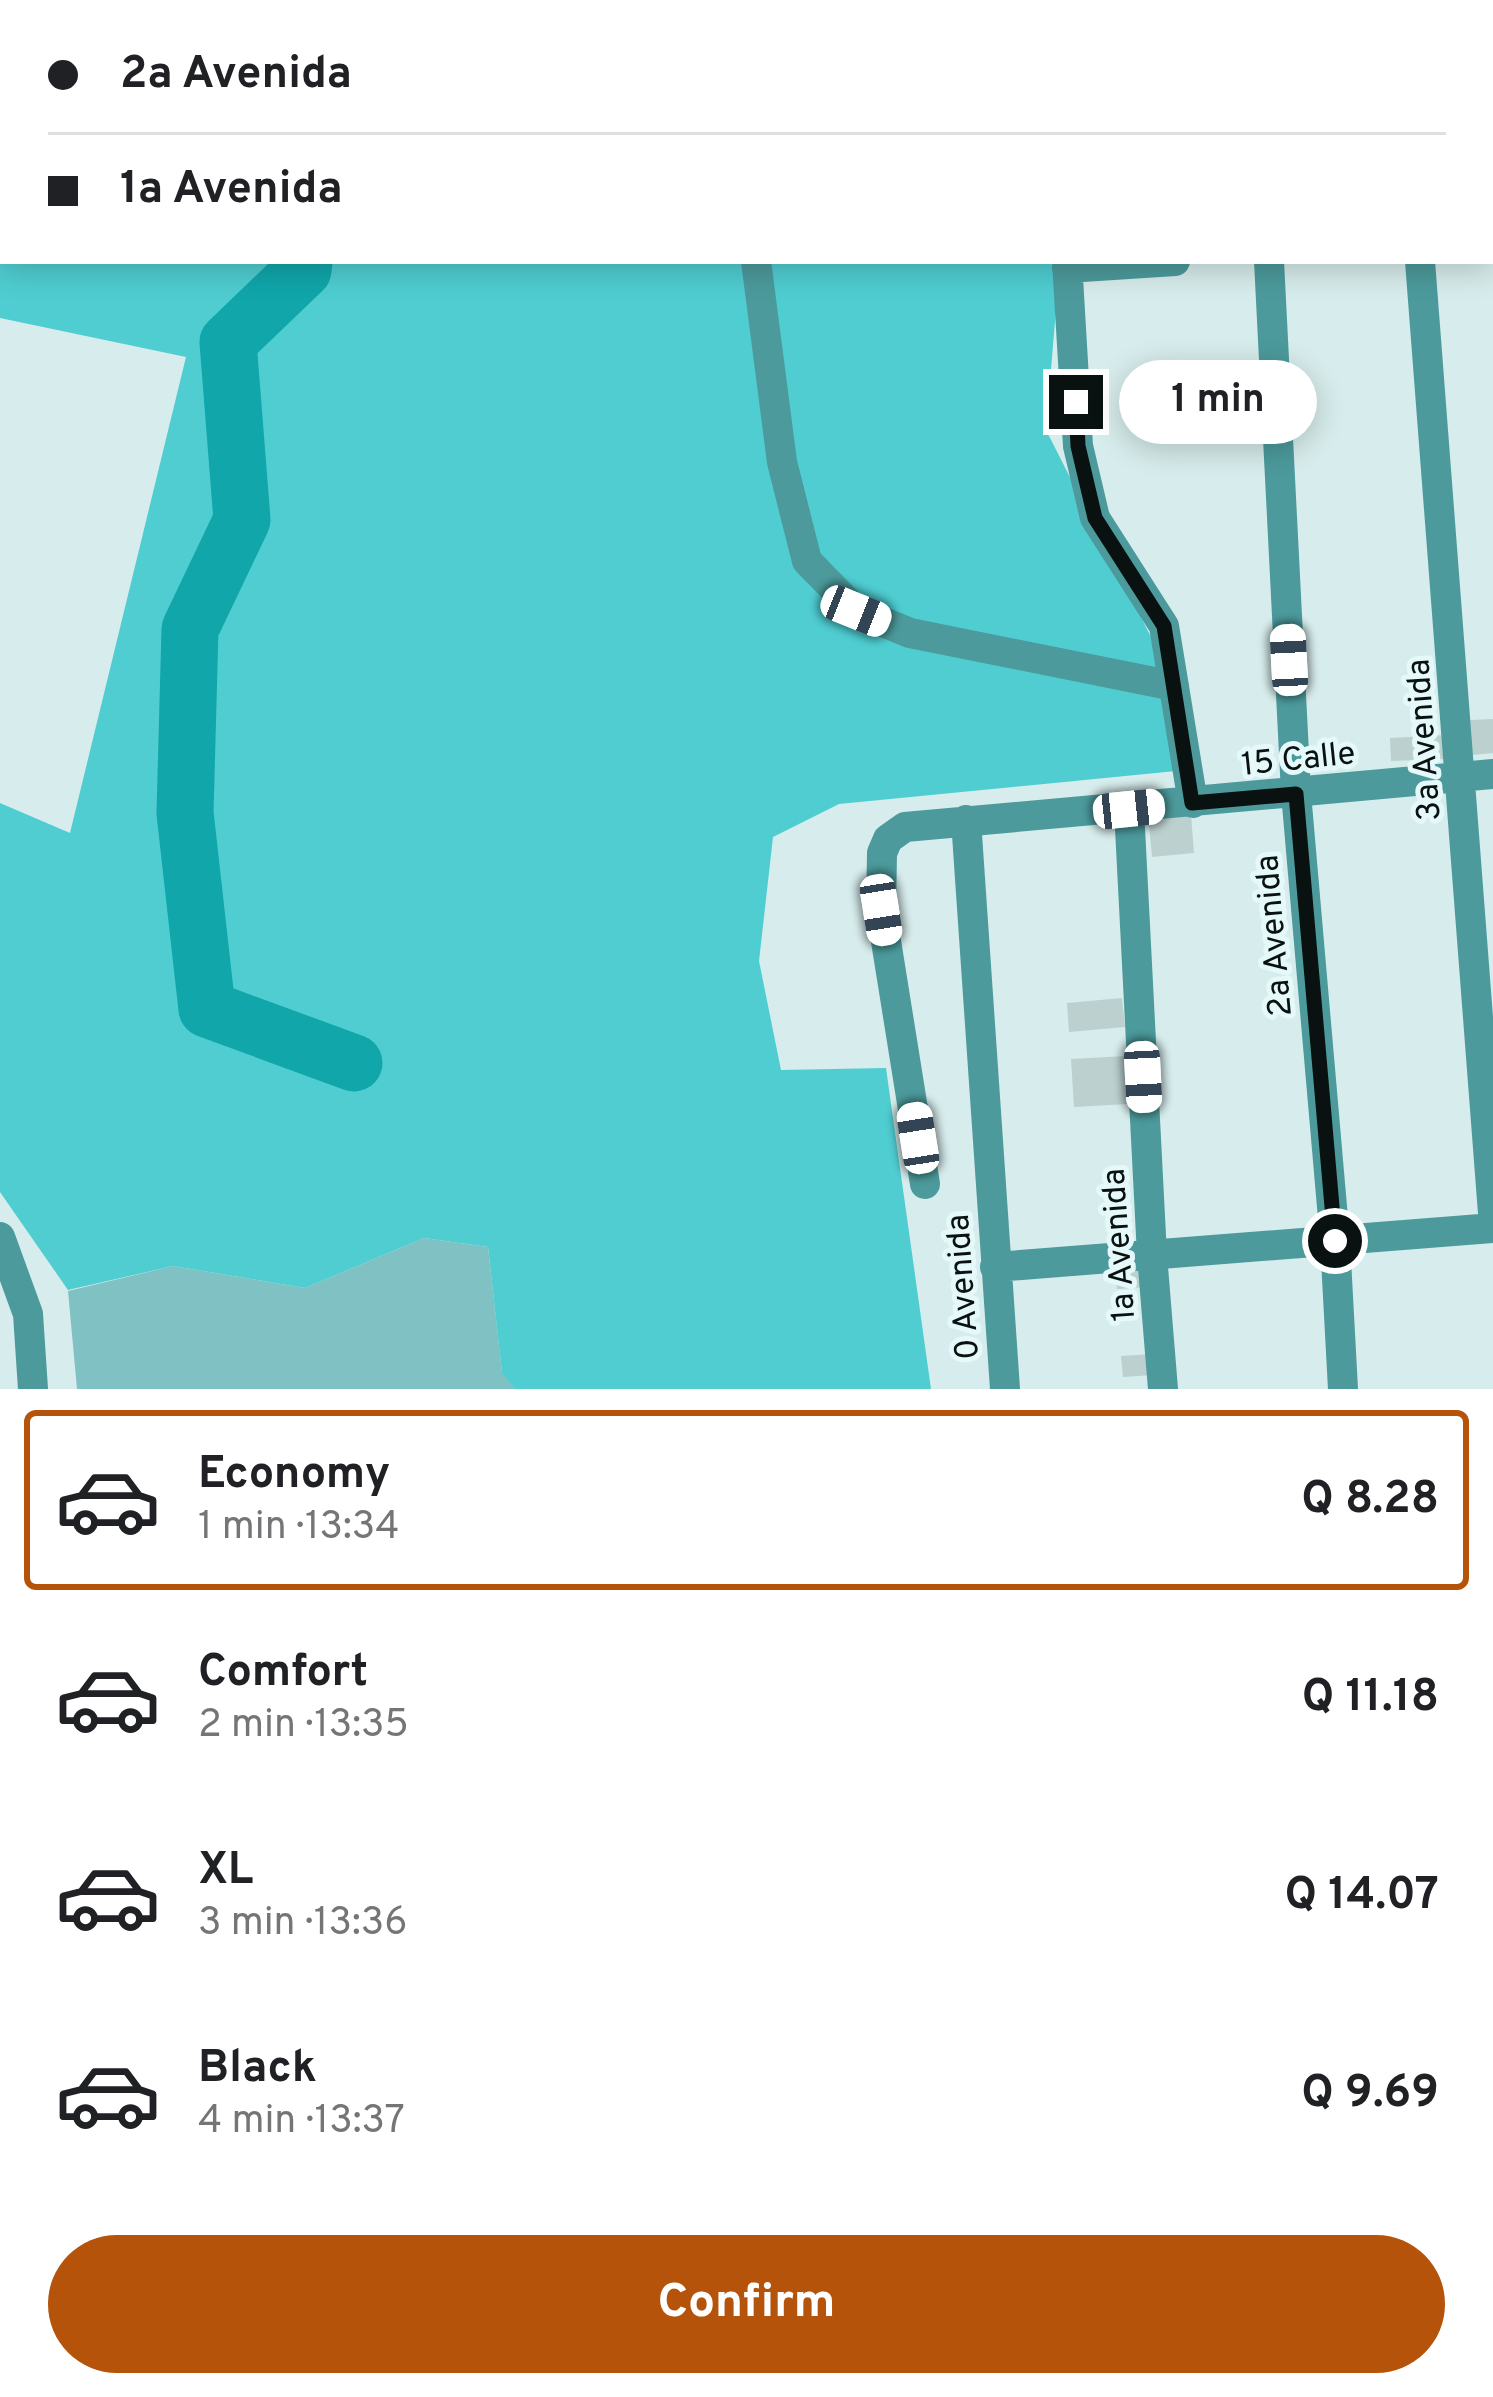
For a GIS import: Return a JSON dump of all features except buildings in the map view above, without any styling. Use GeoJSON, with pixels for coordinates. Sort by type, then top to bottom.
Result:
{"type":"FeatureCollection","features":[{"type":"Feature","properties":{"kind":"street"},"geometry":{"type":"LineString","coordinates":[[756,264],[782,462],[807,561],[856,611],[910,632],[1174,686]]}},
{"type":"Feature","properties":{"kind":"street","name":"2a Avenida"},"geometry":{"type":"LineString","coordinates":[[1269,264],[1296,794],[1335,1241],[1343,1389]]}},
{"type":"Feature","properties":{"kind":"street","name":"3a Avenida"},"geometry":{"type":"LineString","coordinates":[[1420,264],[1493,1214]]}},
{"type":"Feature","properties":{"kind":"street"},"geometry":{"type":"LineString","coordinates":[[1067,265],[1078,446],[1095,518],[1164,626],[1192,803]]}},
{"type":"Feature","properties":{"kind":"street","name":"15 Calle"},"geometry":{"type":"LineString","coordinates":[[925,1184],[881,910],[882,853],[887,839],[904,827],[966,820],[1493,774]]}},
{"type":"Feature","properties":{"kind":"street","name":"1a Avenida"},"geometry":{"type":"LineString","coordinates":[[1129,809],[1163,1389]]}},
{"type":"Feature","properties":{"kind":"street","name":"0 Avenida"},"geometry":{"type":"LineString","coordinates":[[966,820],[1005,1389]]}},
{"type":"Feature","properties":{"kind":"street"},"geometry":{"type":"LineString","coordinates":[[995,1267],[1493,1228]]}},
{"type":"Feature","properties":{"kind":"street"},"geometry":{"type":"LineString","coordinates":[[0,1237],[28,1314],[33,1389]]}},
{"type":"Feature","properties":{"kind":"shaded area"},"geometry":{"type":"Polygon","coordinates":[[[0,264],[1060,264],[1046,430],[1151,637],[1176,771],[839,804],[773,837],[759,961],[781,1070],[886,1068],[931,1389],[515,1389],[502,1373],[488,1247],[424,1238],[305,1288],[173,1266],[68,1290],[0,1192],[0,803],[70,833],[186,357],[0,318],[0,264]]]}},
{"type":"Feature","properties":{"kind":"shaded area"},"geometry":{"type":"Polygon","coordinates":[[[424,1238],[488,1247],[502,1372],[515,1389],[77,1389],[68,1291],[173,1266],[305,1288],[424,1238]]]}},
{"type":"Feature","properties":{"kind":"waterway"},"geometry":{"type":"LineString","coordinates":[[304,264],[303,270],[228,342],[242,520],[190,629],[185,813],[207,1009],[354,1063]]}},
{"type":"Feature","properties":{"kind":"route"},"geometry":{"type":"LineString","coordinates":[[1076,402],[1078,446],[1095,518],[1164,626],[1192,803],[1296,794],[1335,1241]]}}]}
